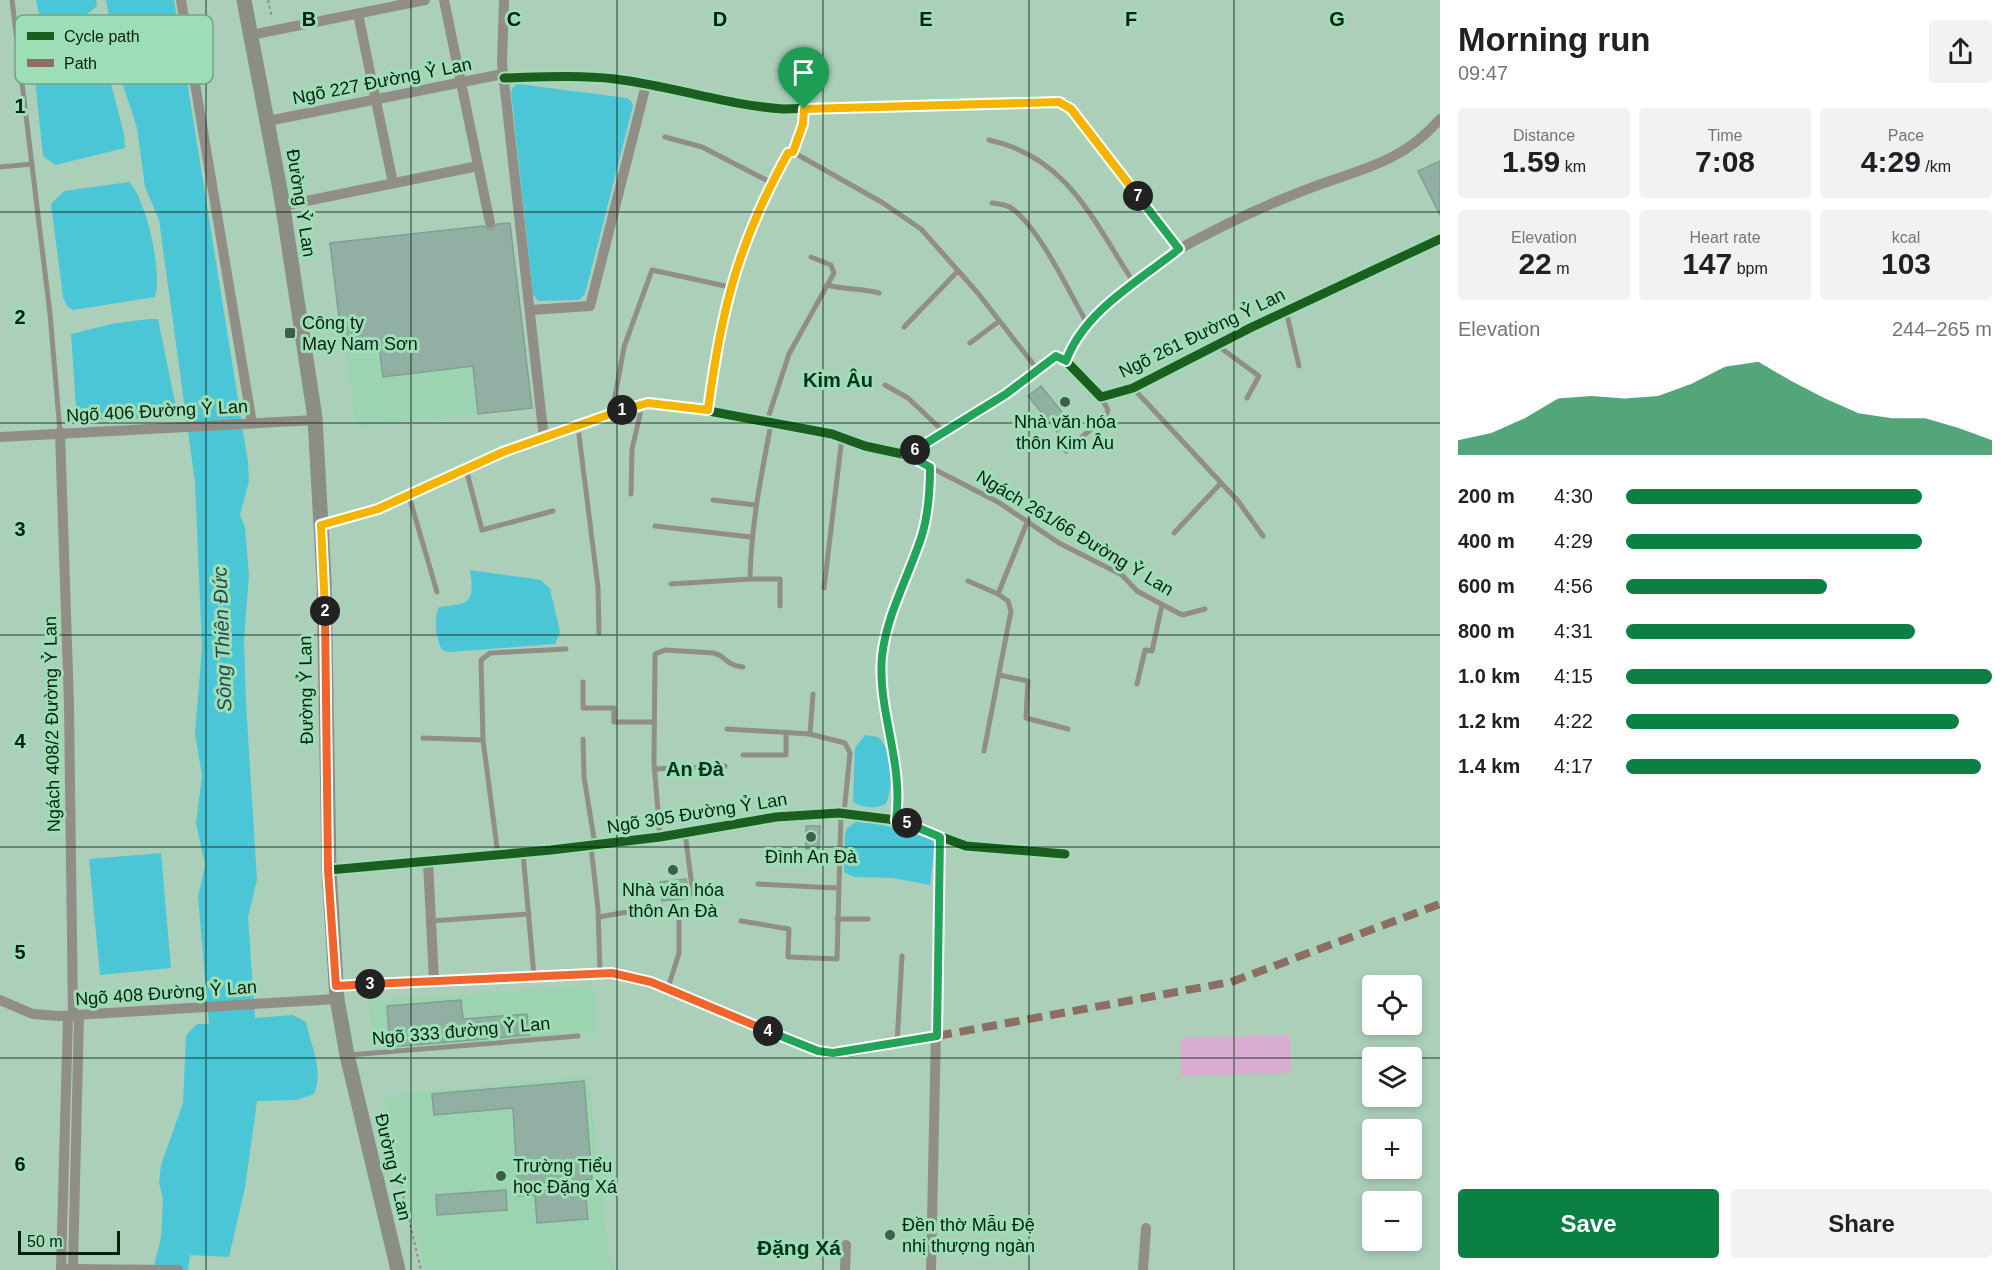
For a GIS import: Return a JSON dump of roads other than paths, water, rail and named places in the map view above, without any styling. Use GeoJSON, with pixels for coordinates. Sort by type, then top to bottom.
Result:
{"type":"FeatureCollection","features":[{"type":"Feature","properties":{"kind":"main road","name":"Đường Ỷ Lan"},"geometry":{"type":"LineString","coordinates":[[244,0],[268,121],[315,420],[321,525],[328,870],[337,992],[347,1056],[398,1270]]}},
{"type":"Feature","properties":{"kind":"street"},"geometry":{"type":"LineString","coordinates":[[181,0],[184,15]]}},
{"type":"Feature","properties":{"kind":"street"},"geometry":{"type":"LineString","coordinates":[[251,35],[425,0]]}},
{"type":"Feature","properties":{"kind":"street"},"geometry":{"type":"LineString","coordinates":[[444,0],[490,223]]}},
{"type":"Feature","properties":{"kind":"street"},"geometry":{"type":"LineString","coordinates":[[504,0],[504,76],[544,439]]}},
{"type":"Feature","properties":{"kind":"street"},"geometry":{"type":"LineString","coordinates":[[358,14],[393,183]]}},
{"type":"Feature","properties":{"kind":"street","name":"Ngõ 227 Đường Ỷ Lan"},"geometry":{"type":"LineString","coordinates":[[268,121],[461,82],[504,76],[572,76],[646,85],[753,107],[804,109],[1051,102],[1066,104],[1179,249]]}},
{"type":"Feature","properties":{"kind":"street"},"geometry":{"type":"LineString","coordinates":[[195,84],[252,423]]}},
{"type":"Feature","properties":{"kind":"street"},"geometry":{"type":"LineString","coordinates":[[530,310],[590,306],[646,85]]}},
{"type":"Feature","properties":{"kind":"street"},"geometry":{"type":"LineString","coordinates":[[1066,361],[1071,348],[1087,323],[1179,249],[1298,192],[1382,164],[1422,138],[1440,119]]}},
{"type":"Feature","properties":{"kind":"street"},"geometry":{"type":"LineString","coordinates":[[282,206],[478,166]]}},
{"type":"Feature","properties":{"kind":"street","name":"Ngõ 261 Đường Ỷ Lan"},"geometry":{"type":"LineString","coordinates":[[1101,397],[1133,388],[1286,311],[1440,239]]}},
{"type":"Feature","properties":{"kind":"street"},"geometry":{"type":"LineString","coordinates":[[907,455],[1006,394],[1056,356],[1066,361],[1101,397]]}},
{"type":"Feature","properties":{"kind":"street"},"geometry":{"type":"LineString","coordinates":[[321,525],[378,509],[503,452],[643,404],[708,410],[769,421],[842,437],[865,446],[907,455],[930,467],[925,524],[890,618],[882,657],[882,683],[898,781],[896,820]]}},
{"type":"Feature","properties":{"kind":"street","name":"Ngõ 406 Đường Ỷ Lan"},"geometry":{"type":"LineString","coordinates":[[0,437],[315,420]]}},
{"type":"Feature","properties":{"kind":"street","name":"Ngách 408/2 Đường Ỷ Lan"},"geometry":{"type":"LineString","coordinates":[[60,432],[69,705],[73,1016]]}},
{"type":"Feature","properties":{"kind":"street","name":"Ngõ 305 Đường Ỷ Lan"},"geometry":{"type":"LineString","coordinates":[[328,870],[523,853],[660,837],[776,817],[842,813],[896,820],[966,846],[1065,854]]}},
{"type":"Feature","properties":{"kind":"street"},"geometry":{"type":"LineString","coordinates":[[931,1270],[940,837]]}},
{"type":"Feature","properties":{"kind":"street"},"geometry":{"type":"LineString","coordinates":[[428,861],[434,981]]}},
{"type":"Feature","properties":{"kind":"street","name":"Ngõ 408 Đường Ỷ Lan"},"geometry":{"type":"LineString","coordinates":[[0,1000],[33,1014],[73,1016],[284,1003],[337,992],[434,981],[600,973],[631,976],[668,988],[818,1051],[849,1052],[937,1036]]}},
{"type":"Feature","properties":{"kind":"street"},"geometry":{"type":"LineString","coordinates":[[61,1270],[64,1142],[73,1016]]}},
{"type":"Feature","properties":{"kind":"street"},"geometry":{"type":"LineString","coordinates":[[73,1016],[76,1142],[70,1269],[178,1270]]}},
{"type":"Feature","properties":{"kind":"street"},"geometry":{"type":"LineString","coordinates":[[64,1142],[76,1142]]}},
{"type":"Feature","properties":{"kind":"street"},"geometry":{"type":"LineString","coordinates":[[1143,1270],[1146,1228]]}},
{"type":"Feature","properties":{"kind":"street"},"geometry":{"type":"LineString","coordinates":[[845,1270],[846,1245]]}},
{"type":"Feature","properties":{"kind":"lane"},"geometry":{"type":"LineString","coordinates":[[12,0],[15,25]]}},
{"type":"Feature","properties":{"kind":"lane"},"geometry":{"type":"LineString","coordinates":[[22,84],[50,314],[60,432]]}},
{"type":"Feature","properties":{"kind":"lane"},"geometry":{"type":"LineString","coordinates":[[793,152],[803,124],[804,109]]}},
{"type":"Feature","properties":{"kind":"lane"},"geometry":{"type":"LineString","coordinates":[[665,137],[702,147],[770,182]]}},
{"type":"Feature","properties":{"kind":"lane"},"geometry":{"type":"LineString","coordinates":[[989,141],[1022,150],[1042,160],[1080,200],[1135,285]]}},
{"type":"Feature","properties":{"kind":"lane"},"geometry":{"type":"LineString","coordinates":[[708,410],[716,351],[730,287],[754,218],[770,182],[788,153],[793,152],[902,215],[921,229],[1037,369]]}},
{"type":"Feature","properties":{"kind":"lane"},"geometry":{"type":"LineString","coordinates":[[0,167],[32,164]]}},
{"type":"Feature","properties":{"kind":"lane"},"geometry":{"type":"LineString","coordinates":[[992,203],[1003,204],[1020,216],[1046,251],[1087,323]]}},
{"type":"Feature","properties":{"kind":"lane"},"geometry":{"type":"LineString","coordinates":[[750,579],[751,537],[769,421],[789,354],[834,273],[833,267],[812,257]]}},
{"type":"Feature","properties":{"kind":"lane"},"geometry":{"type":"LineString","coordinates":[[612,413],[624,347],[652,270],[730,287]]}},
{"type":"Feature","properties":{"kind":"lane"},"geometry":{"type":"LineString","coordinates":[[904,327],[958,271]]}},
{"type":"Feature","properties":{"kind":"lane"},"geometry":{"type":"LineString","coordinates":[[827,285],[852,292],[861,288],[879,293]]}},
{"type":"Feature","properties":{"kind":"lane"},"geometry":{"type":"LineString","coordinates":[[1286,311],[1299,366]]}},
{"type":"Feature","properties":{"kind":"lane"},"geometry":{"type":"LineString","coordinates":[[970,343],[998,322]]}},
{"type":"Feature","properties":{"kind":"lane"},"geometry":{"type":"LineString","coordinates":[[1216,345],[1259,376],[1247,398]]}},
{"type":"Feature","properties":{"kind":"lane"},"geometry":{"type":"LineString","coordinates":[[885,385],[908,398],[944,432]]}},
{"type":"Feature","properties":{"kind":"lane"},"geometry":{"type":"LineString","coordinates":[[1133,388],[1238,501],[1263,536]]}},
{"type":"Feature","properties":{"kind":"lane"},"geometry":{"type":"LineString","coordinates":[[1066,451],[1106,416],[1108,410],[1101,397]]}},
{"type":"Feature","properties":{"kind":"lane"},"geometry":{"type":"LineString","coordinates":[[631,494],[632,449],[643,404]]}},
{"type":"Feature","properties":{"kind":"lane"},"geometry":{"type":"LineString","coordinates":[[578,427],[598,587],[599,633]]}},
{"type":"Feature","properties":{"kind":"lane"},"geometry":{"type":"LineString","coordinates":[[824,588],[842,437]]}},
{"type":"Feature","properties":{"kind":"lane","name":"Ngách 261/66 Đường Ỷ Lan"},"geometry":{"type":"LineString","coordinates":[[930,467],[979,490],[1028,520],[1059,543],[1122,575],[1137,591],[1182,615],[1205,609]]}},
{"type":"Feature","properties":{"kind":"lane"},"geometry":{"type":"LineString","coordinates":[[466,469],[482,530],[553,511]]}},
{"type":"Feature","properties":{"kind":"lane"},"geometry":{"type":"LineString","coordinates":[[1174,533],[1221,483]]}},
{"type":"Feature","properties":{"kind":"lane"},"geometry":{"type":"LineString","coordinates":[[409,496],[437,592]]}},
{"type":"Feature","properties":{"kind":"lane"},"geometry":{"type":"LineString","coordinates":[[713,500],[755,505]]}},
{"type":"Feature","properties":{"kind":"lane"},"geometry":{"type":"LineString","coordinates":[[998,594],[1028,520]]}},
{"type":"Feature","properties":{"kind":"lane"},"geometry":{"type":"LineString","coordinates":[[655,526],[751,537]]}},
{"type":"Feature","properties":{"kind":"lane"},"geometry":{"type":"LineString","coordinates":[[671,585],[780,579],[780,606]]}},
{"type":"Feature","properties":{"kind":"lane"},"geometry":{"type":"LineString","coordinates":[[968,580],[1008,601],[1011,611],[984,751]]}},
{"type":"Feature","properties":{"kind":"lane"},"geometry":{"type":"LineString","coordinates":[[1137,684],[1145,650],[1152,651],[1162,604]]}},
{"type":"Feature","properties":{"kind":"lane"},"geometry":{"type":"LineString","coordinates":[[498,855],[483,740],[481,665],[485,656],[566,649]]}},
{"type":"Feature","properties":{"kind":"lane"},"geometry":{"type":"LineString","coordinates":[[660,837],[654,769],[655,658],[659,651],[714,652],[721,655],[730,665],[743,667]]}},
{"type":"Feature","properties":{"kind":"lane"},"geometry":{"type":"LineString","coordinates":[[999,675],[1028,681],[1026,718],[1068,729]]}},
{"type":"Feature","properties":{"kind":"lane"},"geometry":{"type":"LineString","coordinates":[[583,682],[583,708],[614,708],[614,722],[654,722]]}},
{"type":"Feature","properties":{"kind":"lane"},"geometry":{"type":"LineString","coordinates":[[810,734],[813,694]]}},
{"type":"Feature","properties":{"kind":"lane"},"geometry":{"type":"LineString","coordinates":[[727,729],[810,734],[839,740],[848,747],[837,888],[837,959],[788,957],[789,929],[741,921]]}},
{"type":"Feature","properties":{"kind":"lane"},"geometry":{"type":"LineString","coordinates":[[743,756],[786,755],[786,732]]}},
{"type":"Feature","properties":{"kind":"lane"},"geometry":{"type":"LineString","coordinates":[[423,738],[483,740]]}},
{"type":"Feature","properties":{"kind":"lane"},"geometry":{"type":"LineString","coordinates":[[583,739],[584,777],[593,845],[600,973]]}},
{"type":"Feature","properties":{"kind":"lane"},"geometry":{"type":"LineString","coordinates":[[654,769],[725,766]]}},
{"type":"Feature","properties":{"kind":"lane"},"geometry":{"type":"LineString","coordinates":[[686,833],[693,894]]}},
{"type":"Feature","properties":{"kind":"lane"},"geometry":{"type":"LineString","coordinates":[[523,853],[534,976]]}},
{"type":"Feature","properties":{"kind":"lane"},"geometry":{"type":"LineString","coordinates":[[758,884],[837,888]]}},
{"type":"Feature","properties":{"kind":"lane"},"geometry":{"type":"LineString","coordinates":[[598,917],[650,908]]}},
{"type":"Feature","properties":{"kind":"lane"},"geometry":{"type":"LineString","coordinates":[[668,988],[679,953],[679,911]]}},
{"type":"Feature","properties":{"kind":"lane"},"geometry":{"type":"LineString","coordinates":[[431,921],[528,914]]}},
{"type":"Feature","properties":{"kind":"lane"},"geometry":{"type":"LineString","coordinates":[[837,919],[868,919]]}},
{"type":"Feature","properties":{"kind":"lane"},"geometry":{"type":"LineString","coordinates":[[897,1043],[902,956]]}},
{"type":"Feature","properties":{"kind":"lane","name":"Ngõ 333 đường Ỷ Lan"},"geometry":{"type":"LineString","coordinates":[[347,1056],[578,1036]]}},
{"type":"Feature","properties":{"kind":"water"},"geometry":{"type":"Polygon","coordinates":[[[36,0],[96,0],[97,6],[86,15],[39,15],[36,0]]]}},
{"type":"Feature","properties":{"kind":"water"},"geometry":{"type":"Polygon","coordinates":[[[106,0],[174,0],[176,15],[109,15],[106,0]]]}},
{"type":"Feature","properties":{"kind":"water"},"geometry":{"type":"Polygon","coordinates":[[[35,84],[111,84],[124,134],[125,148],[55,165],[43,156],[35,84]]]}},
{"type":"Feature","properties":{"kind":"water","name":"Sông Thiên Đức"},"geometry":{"type":"Polygon","coordinates":[[[123,84],[187,84],[248,462],[249,481],[240,515],[245,527],[249,575],[244,639],[257,880],[248,917],[255,1018],[293,1015],[306,1022],[316,1058],[318,1076],[314,1094],[297,1100],[257,1101],[245,1188],[229,1257],[190,1255],[188,1270],[153,1270],[161,1237],[163,1199],[159,1183],[161,1165],[183,1103],[186,1035],[197,1024],[209,1024],[198,897],[205,865],[196,823],[202,776],[195,734],[202,648],[195,482],[159,220],[145,187],[137,128],[123,84]]]}},
{"type":"Feature","properties":{"kind":"water"},"geometry":{"type":"Polygon","coordinates":[[[518,84],[627,98],[633,106],[585,294],[579,300],[538,301],[533,294],[511,92],[518,84]]]}},
{"type":"Feature","properties":{"kind":"water"},"geometry":{"type":"Polygon","coordinates":[[[129,182],[147,219],[157,272],[155,297],[73,310],[67,306],[63,297],[51,204],[64,191],[129,182]]]}},
{"type":"Feature","properties":{"kind":"water"},"geometry":{"type":"Polygon","coordinates":[[[158,319],[178,417],[77,421],[71,334],[111,324],[158,319]]]}},
{"type":"Feature","properties":{"kind":"water"},"geometry":{"type":"Polygon","coordinates":[[[470,570],[541,580],[550,589],[560,632],[555,644],[449,652],[442,650],[436,628],[437,612],[439,607],[458,605],[468,600],[472,589],[470,570]]]}},
{"type":"Feature","properties":{"kind":"water"},"geometry":{"type":"Polygon","coordinates":[[[865,735],[878,737],[887,750],[889,759],[890,788],[886,804],[878,807],[864,806],[853,801],[855,748],[865,735]]]}},
{"type":"Feature","properties":{"kind":"water"},"geometry":{"type":"Polygon","coordinates":[[[856,822],[874,823],[931,837],[935,844],[930,885],[893,878],[854,877],[844,872],[845,834],[847,828],[856,822]]]}},
{"type":"Feature","properties":{"kind":"water"},"geometry":{"type":"Polygon","coordinates":[[[161,853],[171,968],[100,975],[89,859],[161,853]]]}},
{"type":"Feature","properties":{"kind":"place","name":"Công ty May Nam Sơn"},"geometry":{"type":"Point","coordinates":[290,333]}},
{"type":"Feature","properties":{"kind":"place","name":"Nhà văn hóa thôn Kim Âu"},"geometry":{"type":"Point","coordinates":[1065,402]}},
{"type":"Feature","properties":{"kind":"place","name":"Đình An Đà"},"geometry":{"type":"Point","coordinates":[811,837]}},
{"type":"Feature","properties":{"kind":"place","name":"Nhà văn hóa thôn An Đà"},"geometry":{"type":"Point","coordinates":[673,870]}},
{"type":"Feature","properties":{"kind":"place","name":"Trường Tiểu học Đặng Xá"},"geometry":{"type":"Point","coordinates":[501,1176]}},
{"type":"Feature","properties":{"kind":"place","name":"Đền thờ Mẫu Đệ nhị thượng ngàn"},"geometry":{"type":"Point","coordinates":[890,1235]}},
{"type":"Feature","properties":{"kind":"district","name":"Kim Âu"},"geometry":{"type":"Point","coordinates":[838,380]}},
{"type":"Feature","properties":{"kind":"district","name":"An Đà"},"geometry":{"type":"Point","coordinates":[695,769]}},
{"type":"Feature","properties":{"kind":"district","name":"Đặng Xá"},"geometry":{"type":"Point","coordinates":[799,1247]}}]}
